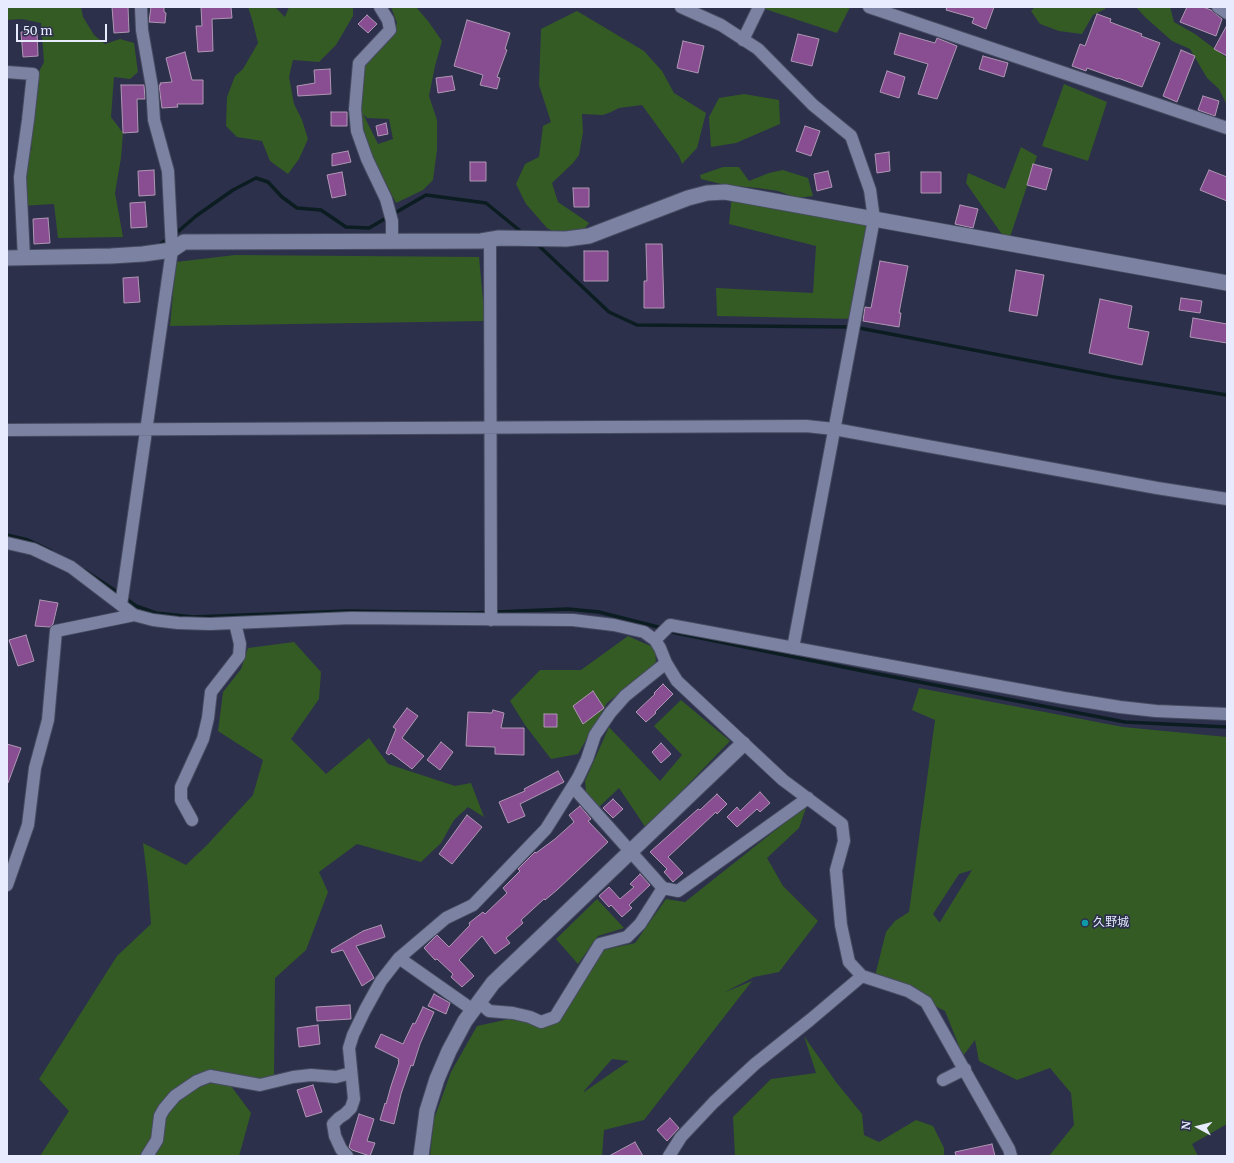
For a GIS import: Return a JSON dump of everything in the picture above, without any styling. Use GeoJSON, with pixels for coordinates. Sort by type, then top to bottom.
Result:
{"type":"FeatureCollection","features":[{"type":"Feature","properties":{"kind":"street"},"geometry":{"type":"LineString","coordinates":[[121,605],[172,250],[168,171],[154,120],[152,87],[142,30],[141,7]]}},
{"type":"Feature","properties":{"kind":"street"},"geometry":{"type":"LineString","coordinates":[[380,7],[388,20],[390,30],[359,63],[355,109],[356,131],[367,159],[386,198],[392,221],[392,241]]}},
{"type":"Feature","properties":{"kind":"street"},"geometry":{"type":"LineString","coordinates":[[681,7],[721,25],[758,50],[813,105],[851,136],[870,190],[874,219],[793,648]]}},
{"type":"Feature","properties":{"kind":"street"},"geometry":{"type":"LineString","coordinates":[[743,40],[758,7]]}},
{"type":"Feature","properties":{"kind":"street"},"geometry":{"type":"LineString","coordinates":[[870,7],[1227,128]]}},
{"type":"Feature","properties":{"kind":"street"},"geometry":{"type":"LineString","coordinates":[[1218,7],[1227,13]]}},
{"type":"Feature","properties":{"kind":"street"},"geometry":{"type":"LineString","coordinates":[[7,72],[33,74],[20,177],[24,258]]}},
{"type":"Feature","properties":{"kind":"street"},"geometry":{"type":"LineString","coordinates":[[7,258],[144,254],[172,250],[184,242],[490,240],[498,238],[566,239],[588,236],[688,198],[707,193],[725,192],[1227,283]]}},
{"type":"Feature","properties":{"kind":"street"},"geometry":{"type":"LineString","coordinates":[[490,240],[491,620]]}},
{"type":"Feature","properties":{"kind":"street"},"geometry":{"type":"LineString","coordinates":[[7,430],[806,426],[834,429],[1156,488],[1227,499]]}},
{"type":"Feature","properties":{"kind":"street"},"geometry":{"type":"LineString","coordinates":[[7,543],[33,549],[71,567],[134,615],[153,620],[178,623],[210,624],[351,618],[573,620],[614,625],[644,632],[655,640],[677,681],[783,780],[842,824],[844,842],[836,870],[841,925],[849,962],[862,976],[908,991],[926,1002],[965,1069],[1009,1149],[1011,1156]]}},
{"type":"Feature","properties":{"kind":"street"},"geometry":{"type":"LineString","coordinates":[[7,886],[28,825],[35,768],[48,720],[56,631],[134,615]]}},
{"type":"Feature","properties":{"kind":"street"},"geometry":{"type":"LineString","coordinates":[[192,820],[181,800],[181,787],[203,740],[208,718],[211,692],[239,656],[240,644],[235,623]]}},
{"type":"Feature","properties":{"kind":"street"},"geometry":{"type":"LineString","coordinates":[[655,640],[670,626],[1120,707],[1156,711],[1227,714]]}},
{"type":"Feature","properties":{"kind":"street"},"geometry":{"type":"LineString","coordinates":[[347,1156],[341,1149],[335,1136],[334,1124],[351,1108],[354,1099],[349,1048],[353,1035],[381,981],[399,958],[446,918],[473,905],[546,829],[573,787],[587,760],[596,735],[610,712],[625,696],[666,663]]}},
{"type":"Feature","properties":{"kind":"street"},"geometry":{"type":"LineString","coordinates":[[421,1156],[427,1111],[437,1079],[465,1021],[493,983],[744,744]]}},
{"type":"Feature","properties":{"kind":"street"},"geometry":{"type":"LineString","coordinates":[[573,787],[663,888],[678,891],[808,798]]}},
{"type":"Feature","properties":{"kind":"street"},"geometry":{"type":"LineString","coordinates":[[399,958],[476,1006],[489,1011],[513,1013],[530,1017],[541,1022],[554,1017],[600,944],[627,937],[640,924],[663,888]]}},
{"type":"Feature","properties":{"kind":"street"},"geometry":{"type":"LineString","coordinates":[[669,1156],[681,1137],[714,1102],[755,1064],[862,976]]}},
{"type":"Feature","properties":{"kind":"street"},"geometry":{"type":"LineString","coordinates":[[943,1080],[965,1069]]}},
{"type":"Feature","properties":{"kind":"street"},"geometry":{"type":"LineString","coordinates":[[147,1156],[157,1140],[160,1116],[164,1109],[176,1096],[197,1081],[210,1076],[260,1085],[293,1077],[311,1075],[336,1077],[351,1073]]}},
{"type":"Feature","properties":{"kind":"green space"},"geometry":{"type":"Polygon","coordinates":[[[7,7],[81,7],[83,17],[94,35],[105,44],[120,39],[134,43],[138,72],[130,79],[114,77],[111,117],[123,133],[121,158],[115,193],[123,237],[58,238],[54,204],[21,206],[21,167],[33,146],[23,156],[32,85],[44,62],[41,23],[22,19],[7,20],[7,7]]]}},
{"type":"Feature","properties":{"kind":"green space"},"geometry":{"type":"Polygon","coordinates":[[[248,7],[275,7],[285,17],[289,7],[353,7],[353,16],[336,45],[319,62],[293,60],[289,77],[294,104],[302,120],[308,139],[299,159],[288,174],[270,161],[262,141],[237,137],[226,126],[227,97],[235,76],[243,69],[258,43],[248,7]]]}},
{"type":"Feature","properties":{"kind":"green space"},"geometry":{"type":"Polygon","coordinates":[[[391,7],[416,7],[442,41],[429,96],[437,120],[437,150],[433,180],[423,190],[396,203],[363,138],[359,106],[365,63],[391,37],[397,23],[391,7]],[[363,114],[378,144],[393,139],[389,119],[367,118],[363,114]]]}},
{"type":"Feature","properties":{"kind":"green space"},"geometry":{"type":"Polygon","coordinates":[[[759,7],[850,7],[837,33],[759,7]]]}},
{"type":"Feature","properties":{"kind":"green space"},"geometry":{"type":"Polygon","coordinates":[[[1035,7],[1105,7],[1105,9],[1093,15],[1082,34],[1059,31],[1040,24],[1031,11],[1035,7]]]}},
{"type":"Feature","properties":{"kind":"green space"},"geometry":{"type":"Polygon","coordinates":[[[1136,7],[1170,7],[1174,22],[1195,34],[1227,58],[1227,105],[1219,89],[1207,78],[1190,49],[1172,41],[1136,7]]]}},
{"type":"Feature","properties":{"kind":"green space"},"geometry":{"type":"Polygon","coordinates":[[[577,11],[644,51],[662,71],[674,93],[706,113],[697,148],[682,164],[679,156],[642,105],[619,108],[603,115],[582,114],[583,132],[579,155],[573,163],[552,183],[558,202],[589,223],[583,231],[566,239],[547,228],[526,204],[516,184],[525,164],[539,157],[543,126],[551,122],[539,85],[541,29],[577,11]]]}},
{"type":"Feature","properties":{"kind":"green space"},"geometry":{"type":"Polygon","coordinates":[[[1064,84],[1107,102],[1088,161],[1042,146],[1064,84]]]}},
{"type":"Feature","properties":{"kind":"green space"},"geometry":{"type":"Polygon","coordinates":[[[744,94],[779,100],[780,124],[736,143],[711,147],[709,117],[719,98],[744,94]]]}},
{"type":"Feature","properties":{"kind":"green space"},"geometry":{"type":"Polygon","coordinates":[[[1021,147],[1037,156],[1008,243],[966,183],[968,173],[1005,189],[1021,147]]]}},
{"type":"Feature","properties":{"kind":"green space"},"geometry":{"type":"Polygon","coordinates":[[[723,167],[739,167],[749,181],[769,173],[783,170],[808,178],[813,196],[797,198],[778,191],[725,185],[701,179],[700,175],[723,167]]]}},
{"type":"Feature","properties":{"kind":"green space"},"geometry":{"type":"Polygon","coordinates":[[[732,194],[874,219],[855,319],[717,316],[716,288],[813,293],[816,246],[729,224],[732,194]]]}},
{"type":"Feature","properties":{"kind":"green space"},"geometry":{"type":"Polygon","coordinates":[[[235,255],[479,257],[485,321],[170,326],[176,262],[235,255]]]}},
{"type":"Feature","properties":{"kind":"green space"},"geometry":{"type":"Polygon","coordinates":[[[628,636],[655,648],[656,664],[607,703],[578,754],[551,759],[525,725],[510,701],[540,670],[581,670],[628,636]]]}},
{"type":"Feature","properties":{"kind":"green space"},"geometry":{"type":"Polygon","coordinates":[[[294,642],[321,672],[319,699],[291,739],[326,774],[369,738],[388,764],[455,786],[471,783],[484,817],[468,807],[454,820],[441,843],[421,862],[357,844],[319,872],[328,892],[306,950],[275,978],[274,1078],[228,1082],[251,1113],[239,1156],[40,1156],[69,1111],[39,1079],[117,956],[151,924],[143,843],[186,865],[207,845],[253,795],[263,760],[218,731],[223,692],[241,669],[248,648],[294,642]]]}},
{"type":"Feature","properties":{"kind":"green space"},"geometry":{"type":"Polygon","coordinates":[[[919,688],[1123,727],[1227,737],[1227,1124],[1192,1144],[1198,1156],[1049,1156],[1074,1125],[1071,1093],[1050,1068],[1017,1080],[979,1061],[975,1040],[963,1056],[945,1011],[899,988],[874,980],[886,932],[895,921],[909,912],[935,720],[912,710],[919,688]],[[972,870],[959,874],[933,914],[940,922],[972,870]]]}},
{"type":"Feature","properties":{"kind":"green space"},"geometry":{"type":"Polygon","coordinates":[[[681,700],[730,741],[646,828],[619,788],[599,807],[586,792],[585,781],[609,727],[660,781],[682,755],[654,726],[681,700]]]}},
{"type":"Feature","properties":{"kind":"green space"},"geometry":{"type":"Polygon","coordinates":[[[807,805],[799,828],[767,858],[783,886],[818,921],[779,972],[754,977],[723,993],[752,981],[644,1120],[604,1130],[602,1156],[430,1156],[434,1119],[451,1072],[477,1026],[509,1019],[540,1024],[555,1020],[604,950],[635,943],[666,899],[685,902],[807,805]],[[612,1059],[584,1092],[629,1061],[612,1059]]]}},
{"type":"Feature","properties":{"kind":"green space"},"geometry":{"type":"Polygon","coordinates":[[[597,899],[624,928],[598,936],[578,964],[556,939],[597,899]]]}},
{"type":"Feature","properties":{"kind":"green space"},"geometry":{"type":"Polygon","coordinates":[[[804,1036],[836,1082],[862,1114],[864,1135],[879,1142],[916,1120],[933,1126],[944,1148],[944,1156],[735,1156],[733,1117],[771,1079],[816,1073],[804,1036]]]}},
{"type":"Feature","properties":{"kind":"building"},"geometry":{"type":"Polygon","coordinates":[[[112,7],[128,7],[129,32],[114,33],[112,7]]]}},
{"type":"Feature","properties":{"kind":"building"},"geometry":{"type":"Polygon","coordinates":[[[151,7],[164,7],[164,12],[166,13],[165,23],[149,22],[151,7]]]}},
{"type":"Feature","properties":{"kind":"building"},"geometry":{"type":"Polygon","coordinates":[[[201,7],[231,7],[232,18],[212,19],[213,51],[198,52],[196,26],[202,26],[201,7]]]}},
{"type":"Feature","properties":{"kind":"building"},"geometry":{"type":"Polygon","coordinates":[[[947,7],[994,7],[986,29],[972,23],[974,18],[946,10],[947,7]]]}},
{"type":"Feature","properties":{"kind":"building"},"geometry":{"type":"Polygon","coordinates":[[[1187,7],[1203,7],[1211,10],[1222,19],[1216,36],[1180,22],[1187,7]]]}},
{"type":"Feature","properties":{"kind":"building"},"geometry":{"type":"Polygon","coordinates":[[[1097,14],[1111,19],[1110,22],[1142,34],[1141,36],[1160,43],[1142,87],[1087,68],[1086,71],[1072,66],[1080,44],[1085,46],[1097,14]]]}},
{"type":"Feature","properties":{"kind":"building"},"geometry":{"type":"Polygon","coordinates":[[[367,15],[377,24],[368,33],[358,24],[367,15]]]}},
{"type":"Feature","properties":{"kind":"building"},"geometry":{"type":"Polygon","coordinates":[[[467,20],[510,33],[505,49],[507,50],[497,77],[500,78],[497,89],[480,85],[483,75],[454,66],[467,20]]]}},
{"type":"Feature","properties":{"kind":"building"},"geometry":{"type":"Polygon","coordinates":[[[1227,25],[1227,56],[1214,49],[1227,25]]]}},
{"type":"Feature","properties":{"kind":"building"},"geometry":{"type":"Polygon","coordinates":[[[37,31],[38,56],[23,57],[21,32],[37,31]]]}},
{"type":"Feature","properties":{"kind":"building"},"geometry":{"type":"Polygon","coordinates":[[[900,33],[935,43],[937,38],[957,46],[937,99],[918,94],[928,64],[894,54],[900,33]]]}},
{"type":"Feature","properties":{"kind":"building"},"geometry":{"type":"Polygon","coordinates":[[[798,34],[819,39],[812,66],[791,61],[798,34]]]}},
{"type":"Feature","properties":{"kind":"building"},"geometry":{"type":"Polygon","coordinates":[[[683,41],[704,46],[698,73],[677,68],[683,41]]]}},
{"type":"Feature","properties":{"kind":"building"},"geometry":{"type":"Polygon","coordinates":[[[1181,50],[1195,56],[1177,102],[1163,96],[1181,50]]]}},
{"type":"Feature","properties":{"kind":"building"},"geometry":{"type":"Polygon","coordinates":[[[185,52],[192,80],[203,80],[203,104],[177,104],[178,107],[162,108],[159,85],[161,85],[160,83],[172,82],[166,58],[185,52]]]}},
{"type":"Feature","properties":{"kind":"building"},"geometry":{"type":"Polygon","coordinates":[[[983,56],[1008,63],[1004,77],[979,69],[983,56]]]}},
{"type":"Feature","properties":{"kind":"building"},"geometry":{"type":"Polygon","coordinates":[[[330,69],[331,94],[298,96],[297,86],[315,83],[314,70],[330,69]]]}},
{"type":"Feature","properties":{"kind":"building"},"geometry":{"type":"Polygon","coordinates":[[[887,71],[905,77],[899,98],[880,92],[887,71]]]}},
{"type":"Feature","properties":{"kind":"building"},"geometry":{"type":"Polygon","coordinates":[[[452,76],[455,90],[438,93],[436,78],[452,76]]]}},
{"type":"Feature","properties":{"kind":"building"},"geometry":{"type":"Polygon","coordinates":[[[121,85],[144,85],[145,99],[137,99],[138,132],[123,133],[121,85]]]}},
{"type":"Feature","properties":{"kind":"building"},"geometry":{"type":"Polygon","coordinates":[[[1203,96],[1219,101],[1215,116],[1198,110],[1203,96]]]}},
{"type":"Feature","properties":{"kind":"building"},"geometry":{"type":"Polygon","coordinates":[[[331,112],[347,112],[347,126],[331,126],[331,112]]]}},
{"type":"Feature","properties":{"kind":"building"},"geometry":{"type":"Polygon","coordinates":[[[386,123],[388,134],[378,136],[376,126],[386,123]]]}},
{"type":"Feature","properties":{"kind":"building"},"geometry":{"type":"Polygon","coordinates":[[[805,126],[820,131],[811,156],[796,151],[805,126]]]}},
{"type":"Feature","properties":{"kind":"building"},"geometry":{"type":"Polygon","coordinates":[[[348,151],[351,162],[332,166],[332,154],[348,151]]]}},
{"type":"Feature","properties":{"kind":"building"},"geometry":{"type":"Polygon","coordinates":[[[889,152],[890,171],[877,173],[875,154],[889,152]]]}},
{"type":"Feature","properties":{"kind":"building"},"geometry":{"type":"Polygon","coordinates":[[[470,162],[486,162],[486,181],[470,181],[470,162]]]}},
{"type":"Feature","properties":{"kind":"building"},"geometry":{"type":"Polygon","coordinates":[[[1033,164],[1052,169],[1046,190],[1027,185],[1033,164]]]}},
{"type":"Feature","properties":{"kind":"building"},"geometry":{"type":"Polygon","coordinates":[[[154,170],[155,195],[139,196],[138,171],[154,170]]]}},
{"type":"Feature","properties":{"kind":"building"},"geometry":{"type":"Polygon","coordinates":[[[1209,170],[1227,177],[1227,201],[1200,190],[1209,170]]]}},
{"type":"Feature","properties":{"kind":"building"},"geometry":{"type":"Polygon","coordinates":[[[828,171],[832,187],[817,191],[814,174],[828,171]]]}},
{"type":"Feature","properties":{"kind":"building"},"geometry":{"type":"Polygon","coordinates":[[[342,172],[346,195],[332,198],[327,175],[342,172]]]}},
{"type":"Feature","properties":{"kind":"building"},"geometry":{"type":"Polygon","coordinates":[[[921,172],[941,172],[941,193],[921,193],[921,172]]]}},
{"type":"Feature","properties":{"kind":"building"},"geometry":{"type":"Polygon","coordinates":[[[573,188],[589,188],[589,207],[574,207],[573,188]]]}},
{"type":"Feature","properties":{"kind":"building"},"geometry":{"type":"Polygon","coordinates":[[[145,202],[147,227],[131,228],[130,203],[145,202]]]}},
{"type":"Feature","properties":{"kind":"building"},"geometry":{"type":"Polygon","coordinates":[[[960,205],[978,209],[973,228],[955,224],[960,205]]]}},
{"type":"Feature","properties":{"kind":"building"},"geometry":{"type":"Polygon","coordinates":[[[48,218],[50,243],[34,244],[33,219],[48,218]]]}},
{"type":"Feature","properties":{"kind":"building"},"geometry":{"type":"Polygon","coordinates":[[[646,244],[662,244],[664,308],[644,308],[644,281],[647,281],[646,244]]]}},
{"type":"Feature","properties":{"kind":"building"},"geometry":{"type":"Polygon","coordinates":[[[584,251],[608,251],[608,281],[584,281],[584,251]]]}},
{"type":"Feature","properties":{"kind":"building"},"geometry":{"type":"Polygon","coordinates":[[[880,261],[908,266],[899,313],[901,313],[899,327],[863,321],[865,307],[871,308],[880,261]]]}},
{"type":"Feature","properties":{"kind":"building"},"geometry":{"type":"Polygon","coordinates":[[[1016,270],[1044,275],[1037,316],[1009,311],[1016,270]]]}},
{"type":"Feature","properties":{"kind":"building"},"geometry":{"type":"Polygon","coordinates":[[[138,277],[140,302],[124,303],[123,278],[138,277]]]}},
{"type":"Feature","properties":{"kind":"building"},"geometry":{"type":"Polygon","coordinates":[[[1181,298],[1202,301],[1200,313],[1179,310],[1181,298]]]}},
{"type":"Feature","properties":{"kind":"building"},"geometry":{"type":"Polygon","coordinates":[[[1100,299],[1132,306],[1128,328],[1149,332],[1142,365],[1089,353],[1100,299]]]}},
{"type":"Feature","properties":{"kind":"building"},"geometry":{"type":"Polygon","coordinates":[[[1193,318],[1227,324],[1227,343],[1190,337],[1193,318]]]}},
{"type":"Feature","properties":{"kind":"building"},"geometry":{"type":"Polygon","coordinates":[[[40,600],[58,603],[53,624],[50,627],[35,626],[40,600]]]}},
{"type":"Feature","properties":{"kind":"building"},"geometry":{"type":"Polygon","coordinates":[[[26,635],[34,661],[18,666],[9,640],[26,635]]]}},
{"type":"Feature","properties":{"kind":"building"},"geometry":{"type":"Polygon","coordinates":[[[663,684],[673,694],[646,722],[636,712],[663,684]]]}},
{"type":"Feature","properties":{"kind":"building"},"geometry":{"type":"Polygon","coordinates":[[[593,691],[604,708],[583,724],[573,706],[593,691]]]}},
{"type":"Feature","properties":{"kind":"building"},"geometry":{"type":"Polygon","coordinates":[[[407,708],[418,716],[402,738],[424,756],[412,769],[391,753],[389,755],[386,753],[396,729],[393,727],[407,708]]]}},
{"type":"Feature","properties":{"kind":"building"},"geometry":{"type":"Polygon","coordinates":[[[493,710],[504,713],[501,728],[524,728],[524,755],[495,754],[495,747],[466,746],[468,712],[492,713],[493,710]]]}},
{"type":"Feature","properties":{"kind":"building"},"geometry":{"type":"Polygon","coordinates":[[[544,714],[557,714],[557,727],[544,727],[544,714]]]}},
{"type":"Feature","properties":{"kind":"building"},"geometry":{"type":"Polygon","coordinates":[[[441,742],[453,752],[440,770],[427,760],[441,742]]]}},
{"type":"Feature","properties":{"kind":"building"},"geometry":{"type":"Polygon","coordinates":[[[661,743],[671,754],[661,763],[652,752],[661,743]]]}},
{"type":"Feature","properties":{"kind":"building"},"geometry":{"type":"Polygon","coordinates":[[[7,744],[21,748],[8,783],[7,783],[7,744]]]}},
{"type":"Feature","properties":{"kind":"building"},"geometry":{"type":"Polygon","coordinates":[[[558,771],[564,782],[520,804],[525,816],[508,823],[499,802],[525,791],[524,789],[558,771]]]}},
{"type":"Feature","properties":{"kind":"building"},"geometry":{"type":"Polygon","coordinates":[[[760,792],[770,803],[760,812],[757,809],[737,827],[727,817],[737,807],[740,811],[760,792]]]}},
{"type":"Feature","properties":{"kind":"building"},"geometry":{"type":"Polygon","coordinates":[[[717,794],[727,804],[717,814],[716,812],[668,857],[683,873],[673,882],[664,872],[667,869],[650,852],[717,794]]]}},
{"type":"Feature","properties":{"kind":"building"},"geometry":{"type":"Polygon","coordinates":[[[613,799],[623,809],[613,818],[603,808],[613,799]]]}},
{"type":"Feature","properties":{"kind":"building"},"geometry":{"type":"Polygon","coordinates":[[[580,806],[591,819],[588,821],[608,842],[557,890],[545,900],[544,899],[521,920],[523,923],[506,938],[510,943],[495,954],[482,936],[459,960],[474,976],[462,987],[451,977],[453,974],[437,959],[435,960],[424,948],[437,935],[449,947],[470,925],[469,923],[483,912],[485,914],[507,893],[503,888],[520,871],[518,869],[535,852],[536,853],[555,839],[574,822],[569,815],[580,806]]]}},
{"type":"Feature","properties":{"kind":"building"},"geometry":{"type":"Polygon","coordinates":[[[467,815],[482,827],[452,864],[439,854],[467,815]]]}},
{"type":"Feature","properties":{"kind":"building"},"geometry":{"type":"Polygon","coordinates":[[[640,874],[650,885],[629,905],[632,908],[622,917],[611,905],[609,907],[599,896],[609,887],[620,899],[634,887],[630,884],[640,874]]]}},
{"type":"Feature","properties":{"kind":"building"},"geometry":{"type":"Polygon","coordinates":[[[381,925],[385,937],[356,946],[374,978],[362,986],[343,950],[332,953],[331,950],[363,931],[381,925]]]}},
{"type":"Feature","properties":{"kind":"building"},"geometry":{"type":"Polygon","coordinates":[[[434,994],[450,1003],[446,1014],[428,1006],[434,994]]]}},
{"type":"Feature","properties":{"kind":"building"},"geometry":{"type":"Polygon","coordinates":[[[350,1005],[351,1019],[317,1021],[316,1007],[350,1005]]]}},
{"type":"Feature","properties":{"kind":"building"},"geometry":{"type":"Polygon","coordinates":[[[423,1007],[434,1012],[420,1044],[413,1066],[411,1065],[401,1094],[394,1124],[380,1120],[399,1059],[375,1047],[381,1034],[403,1044],[423,1007]]]}},
{"type":"Feature","properties":{"kind":"building"},"geometry":{"type":"Polygon","coordinates":[[[318,1025],[320,1044],[299,1047],[297,1028],[318,1025]]]}},
{"type":"Feature","properties":{"kind":"building"},"geometry":{"type":"Polygon","coordinates":[[[313,1085],[322,1112],[306,1117],[297,1090],[313,1085]]]}},
{"type":"Feature","properties":{"kind":"building"},"geometry":{"type":"Polygon","coordinates":[[[359,1114],[374,1119],[367,1141],[375,1143],[370,1156],[352,1150],[349,1147],[359,1114]]]}},
{"type":"Feature","properties":{"kind":"building"},"geometry":{"type":"Polygon","coordinates":[[[670,1118],[679,1128],[667,1141],[657,1130],[670,1118]]]}},
{"type":"Feature","properties":{"kind":"building"},"geometry":{"type":"Polygon","coordinates":[[[635,1142],[643,1156],[609,1156],[635,1142]]]}},
{"type":"Feature","properties":{"kind":"building"},"geometry":{"type":"Polygon","coordinates":[[[992,1144],[995,1156],[956,1156],[955,1152],[992,1144]]]}},
{"type":"Feature","properties":{"kind":"waterway"},"geometry":{"type":"LineString","coordinates":[[174,235],[196,216],[233,190],[256,178],[268,182],[282,197],[297,208],[321,210],[346,227],[369,228],[388,217]]}},
{"type":"Feature","properties":{"kind":"waterway"},"geometry":{"type":"LineString","coordinates":[[393,214],[426,195],[486,203],[524,234]]}},
{"type":"Feature","properties":{"kind":"waterway"},"geometry":{"type":"LineString","coordinates":[[158,246],[169,238]]}},
{"type":"Feature","properties":{"kind":"waterway"},"geometry":{"type":"LineString","coordinates":[[537,244],[609,312],[637,325],[854,327],[1114,377],[1227,395]]}},
{"type":"Feature","properties":{"kind":"waterway"},"geometry":{"type":"LineString","coordinates":[[7,535],[28,540],[51,551]]}},
{"type":"Feature","properties":{"kind":"waterway"},"geometry":{"type":"LineString","coordinates":[[84,570],[120,594]]}},
{"type":"Feature","properties":{"kind":"waterway"},"geometry":{"type":"LineString","coordinates":[[125,598],[136,606],[156,613],[193,617],[347,611],[472,613],[568,609],[599,612],[662,628]]}},
{"type":"Feature","properties":{"kind":"waterway"},"geometry":{"type":"LineString","coordinates":[[668,630],[676,633],[868,672],[1125,722],[1227,727]]}},
{"type":"Feature","properties":{"kind":"place","name":"久野城"},"geometry":{"type":"Point","coordinates":[1085,923]}}]}
